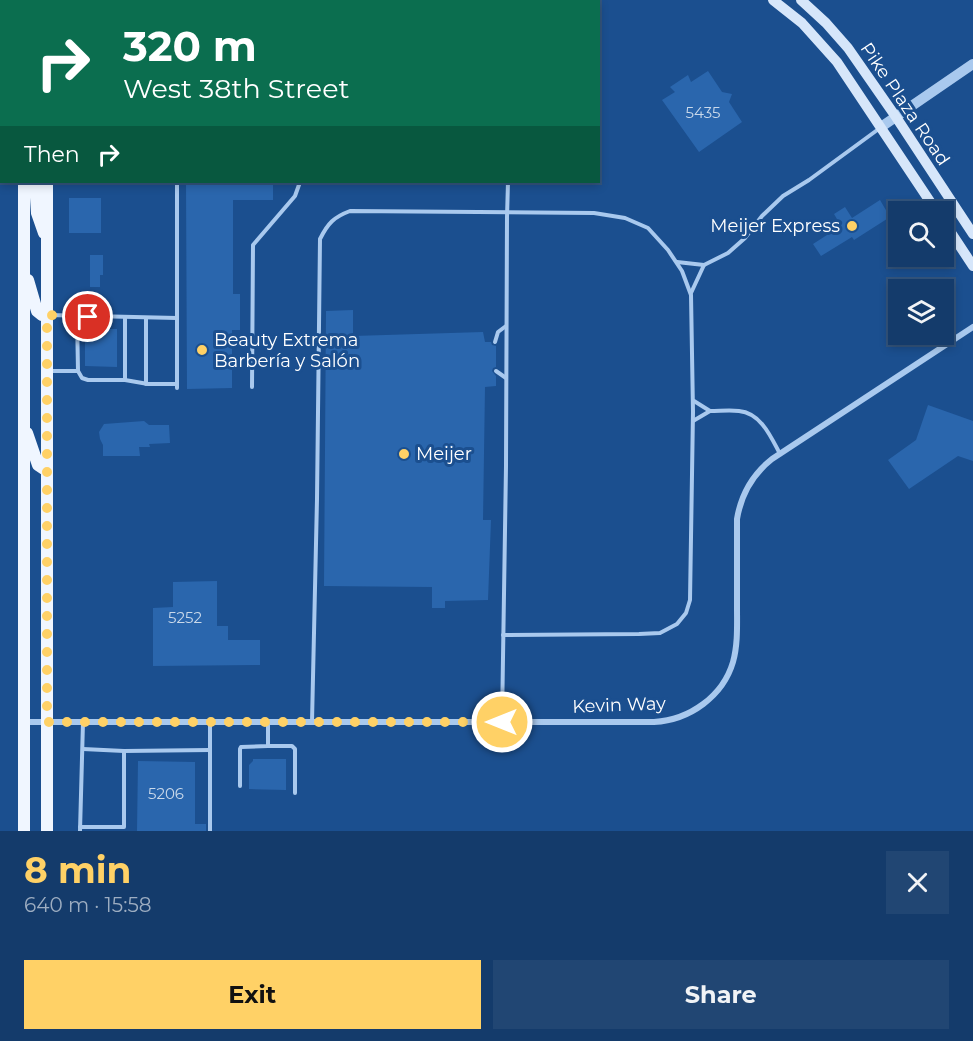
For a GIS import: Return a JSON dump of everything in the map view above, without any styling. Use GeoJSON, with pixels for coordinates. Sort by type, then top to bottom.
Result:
{"type":"FeatureCollection","features":[{"type":"Feature","properties":{"kind":"main road","name":"Pike Plaza Road"},"geometry":{"type":"LineString","coordinates":[[773,0],[802,23],[827,49],[930,201]]}},
{"type":"Feature","properties":{"kind":"main road","name":"Pike Plaza Road"},"geometry":{"type":"LineString","coordinates":[[801,0],[848,48],[973,234]]}},
{"type":"Feature","properties":{"kind":"main road"},"geometry":{"type":"LineString","coordinates":[[24,183],[24,831]]}},
{"type":"Feature","properties":{"kind":"main road"},"geometry":{"type":"LineString","coordinates":[[35,183],[37,213],[47,240]]}},
{"type":"Feature","properties":{"kind":"main road"},"geometry":{"type":"LineString","coordinates":[[47,183],[47,831]]}},
{"type":"Feature","properties":{"kind":"main road"},"geometry":{"type":"LineString","coordinates":[[954,237],[973,266]]}},
{"type":"Feature","properties":{"kind":"main road"},"geometry":{"type":"LineString","coordinates":[[24,267],[37,311],[42,315],[47,315]]}},
{"type":"Feature","properties":{"kind":"main road"},"geometry":{"type":"LineString","coordinates":[[25,426],[37,463],[40,467],[47,469]]}},
{"type":"Feature","properties":{"kind":"street"},"geometry":{"type":"LineString","coordinates":[[881,127],[973,64]]}},
{"type":"Feature","properties":{"kind":"street","name":"Kevin Way"},"geometry":{"type":"LineString","coordinates":[[24,722],[663,722],[681,717],[693,711],[713,695],[727,677],[730,669],[737,644],[737,519],[744,494],[753,478],[768,462],[973,327]]}},
{"type":"Feature","properties":{"kind":"lane"},"geometry":{"type":"LineString","coordinates":[[677,262],[704,264],[728,253],[745,238],[762,216],[783,196],[809,180],[881,127]]}},
{"type":"Feature","properties":{"kind":"lane"},"geometry":{"type":"LineString","coordinates":[[77,316],[78,371],[82,378],[177,386],[177,183]]}},
{"type":"Feature","properties":{"kind":"lane"},"geometry":{"type":"LineString","coordinates":[[252,387],[253,245],[295,196],[300,183]]}},
{"type":"Feature","properties":{"kind":"lane"},"geometry":{"type":"LineString","coordinates":[[502,722],[508,183]]}},
{"type":"Feature","properties":{"kind":"lane"},"geometry":{"type":"LineString","coordinates":[[312,722],[320,239],[327,226],[337,216],[350,211],[594,213],[625,218],[648,228],[669,250],[682,271],[691,295],[693,421],[690,600],[686,613],[676,624],[660,633],[503,635]]}},
{"type":"Feature","properties":{"kind":"lane"},"geometry":{"type":"LineString","coordinates":[[691,295],[704,264]]}},
{"type":"Feature","properties":{"kind":"lane"},"geometry":{"type":"LineString","coordinates":[[47,315],[177,318]]}},
{"type":"Feature","properties":{"kind":"lane"},"geometry":{"type":"LineString","coordinates":[[125,318],[125,380]]}},
{"type":"Feature","properties":{"kind":"lane"},"geometry":{"type":"LineString","coordinates":[[146,318],[146,384]]}},
{"type":"Feature","properties":{"kind":"lane"},"geometry":{"type":"LineString","coordinates":[[495,342],[498,332],[506,326]]}},
{"type":"Feature","properties":{"kind":"lane"},"geometry":{"type":"LineString","coordinates":[[47,371],[78,371]]}},
{"type":"Feature","properties":{"kind":"lane"},"geometry":{"type":"LineString","coordinates":[[496,371],[506,378]]}},
{"type":"Feature","properties":{"kind":"lane"},"geometry":{"type":"LineString","coordinates":[[693,401],[710,411],[742,411],[757,418],[769,433],[780,454]]}},
{"type":"Feature","properties":{"kind":"lane"},"geometry":{"type":"LineString","coordinates":[[693,421],[710,411]]}},
{"type":"Feature","properties":{"kind":"lane"},"geometry":{"type":"LineString","coordinates":[[83,722],[80,829],[124,827],[124,751]]}},
{"type":"Feature","properties":{"kind":"lane"},"geometry":{"type":"LineString","coordinates":[[210,722],[210,831]]}},
{"type":"Feature","properties":{"kind":"lane"},"geometry":{"type":"LineString","coordinates":[[268,722],[268,746]]}},
{"type":"Feature","properties":{"kind":"lane"},"geometry":{"type":"LineString","coordinates":[[240,786],[241,747],[292,746],[295,749],[295,793]]}},
{"type":"Feature","properties":{"kind":"lane"},"geometry":{"type":"LineString","coordinates":[[83,749],[210,750]]}},
{"type":"Feature","properties":{"kind":"building"},"geometry":{"type":"Polygon","coordinates":[[[708,71],[722,92],[732,94],[729,102],[742,122],[699,152],[662,100],[675,92],[670,87],[688,75],[691,82],[708,71]]]}},
{"type":"Feature","properties":{"kind":"building"},"geometry":{"type":"Polygon","coordinates":[[[186,183],[273,183],[273,200],[233,200],[233,294],[240,294],[240,330],[232,330],[232,388],[187,389],[186,183]]]}},
{"type":"Feature","properties":{"kind":"building"},"geometry":{"type":"Polygon","coordinates":[[[69,198],[101,198],[101,233],[69,233],[69,198]]]}},
{"type":"Feature","properties":{"kind":"building"},"geometry":{"type":"Polygon","coordinates":[[[880,200],[888,214],[888,218],[854,240],[852,237],[821,256],[813,244],[841,226],[834,214],[845,207],[852,218],[880,200]]]}},
{"type":"Feature","properties":{"kind":"building"},"geometry":{"type":"Polygon","coordinates":[[[90,255],[103,255],[103,275],[100,275],[100,287],[90,287],[90,255]]]}},
{"type":"Feature","properties":{"kind":"building","name":"Meijer"},"geometry":{"type":"Polygon","coordinates":[[[353,310],[353,336],[483,332],[485,342],[491,342],[496,346],[496,367],[492,371],[496,376],[496,386],[485,387],[483,520],[491,520],[488,600],[445,601],[445,608],[432,608],[432,587],[324,586],[326,311],[353,310]]]}},
{"type":"Feature","properties":{"kind":"building"},"geometry":{"type":"Polygon","coordinates":[[[85,329],[117,329],[117,367],[85,366],[85,329]]]}},
{"type":"Feature","properties":{"kind":"building"},"geometry":{"type":"Polygon","coordinates":[[[928,405],[973,421],[973,461],[958,456],[909,489],[888,460],[916,440],[928,405]]]}},
{"type":"Feature","properties":{"kind":"building"},"geometry":{"type":"Polygon","coordinates":[[[144,421],[149,425],[169,425],[170,443],[139,447],[140,456],[103,456],[103,445],[99,432],[104,424],[144,421]]]}},
{"type":"Feature","properties":{"kind":"building"},"geometry":{"type":"Polygon","coordinates":[[[217,581],[217,626],[228,626],[228,640],[260,640],[260,665],[153,666],[153,608],[173,607],[173,582],[217,581]]]}},
{"type":"Feature","properties":{"kind":"building"},"geometry":{"type":"Polygon","coordinates":[[[253,759],[286,759],[286,790],[249,789],[249,765],[253,759]]]}},
{"type":"Feature","properties":{"kind":"building"},"geometry":{"type":"Polygon","coordinates":[[[138,761],[195,762],[195,824],[206,824],[206,831],[137,831],[138,761]]]}},
{"type":"Feature","properties":{"kind":"place","name":"Meijer Express"},"geometry":{"type":"Point","coordinates":[852,226]}},
{"type":"Feature","properties":{"kind":"place","name":"Beauty Extrema Barbería y Salón"},"geometry":{"type":"Point","coordinates":[202,350]}},
{"type":"Feature","properties":{"kind":"place","name":"Meijer"},"geometry":{"type":"Point","coordinates":[404,454]}},
{"type":"Feature","properties":{"kind":"route"},"geometry":{"type":"LineString","coordinates":[[88,317],[47,315],[47,722],[502,722]]}}]}
